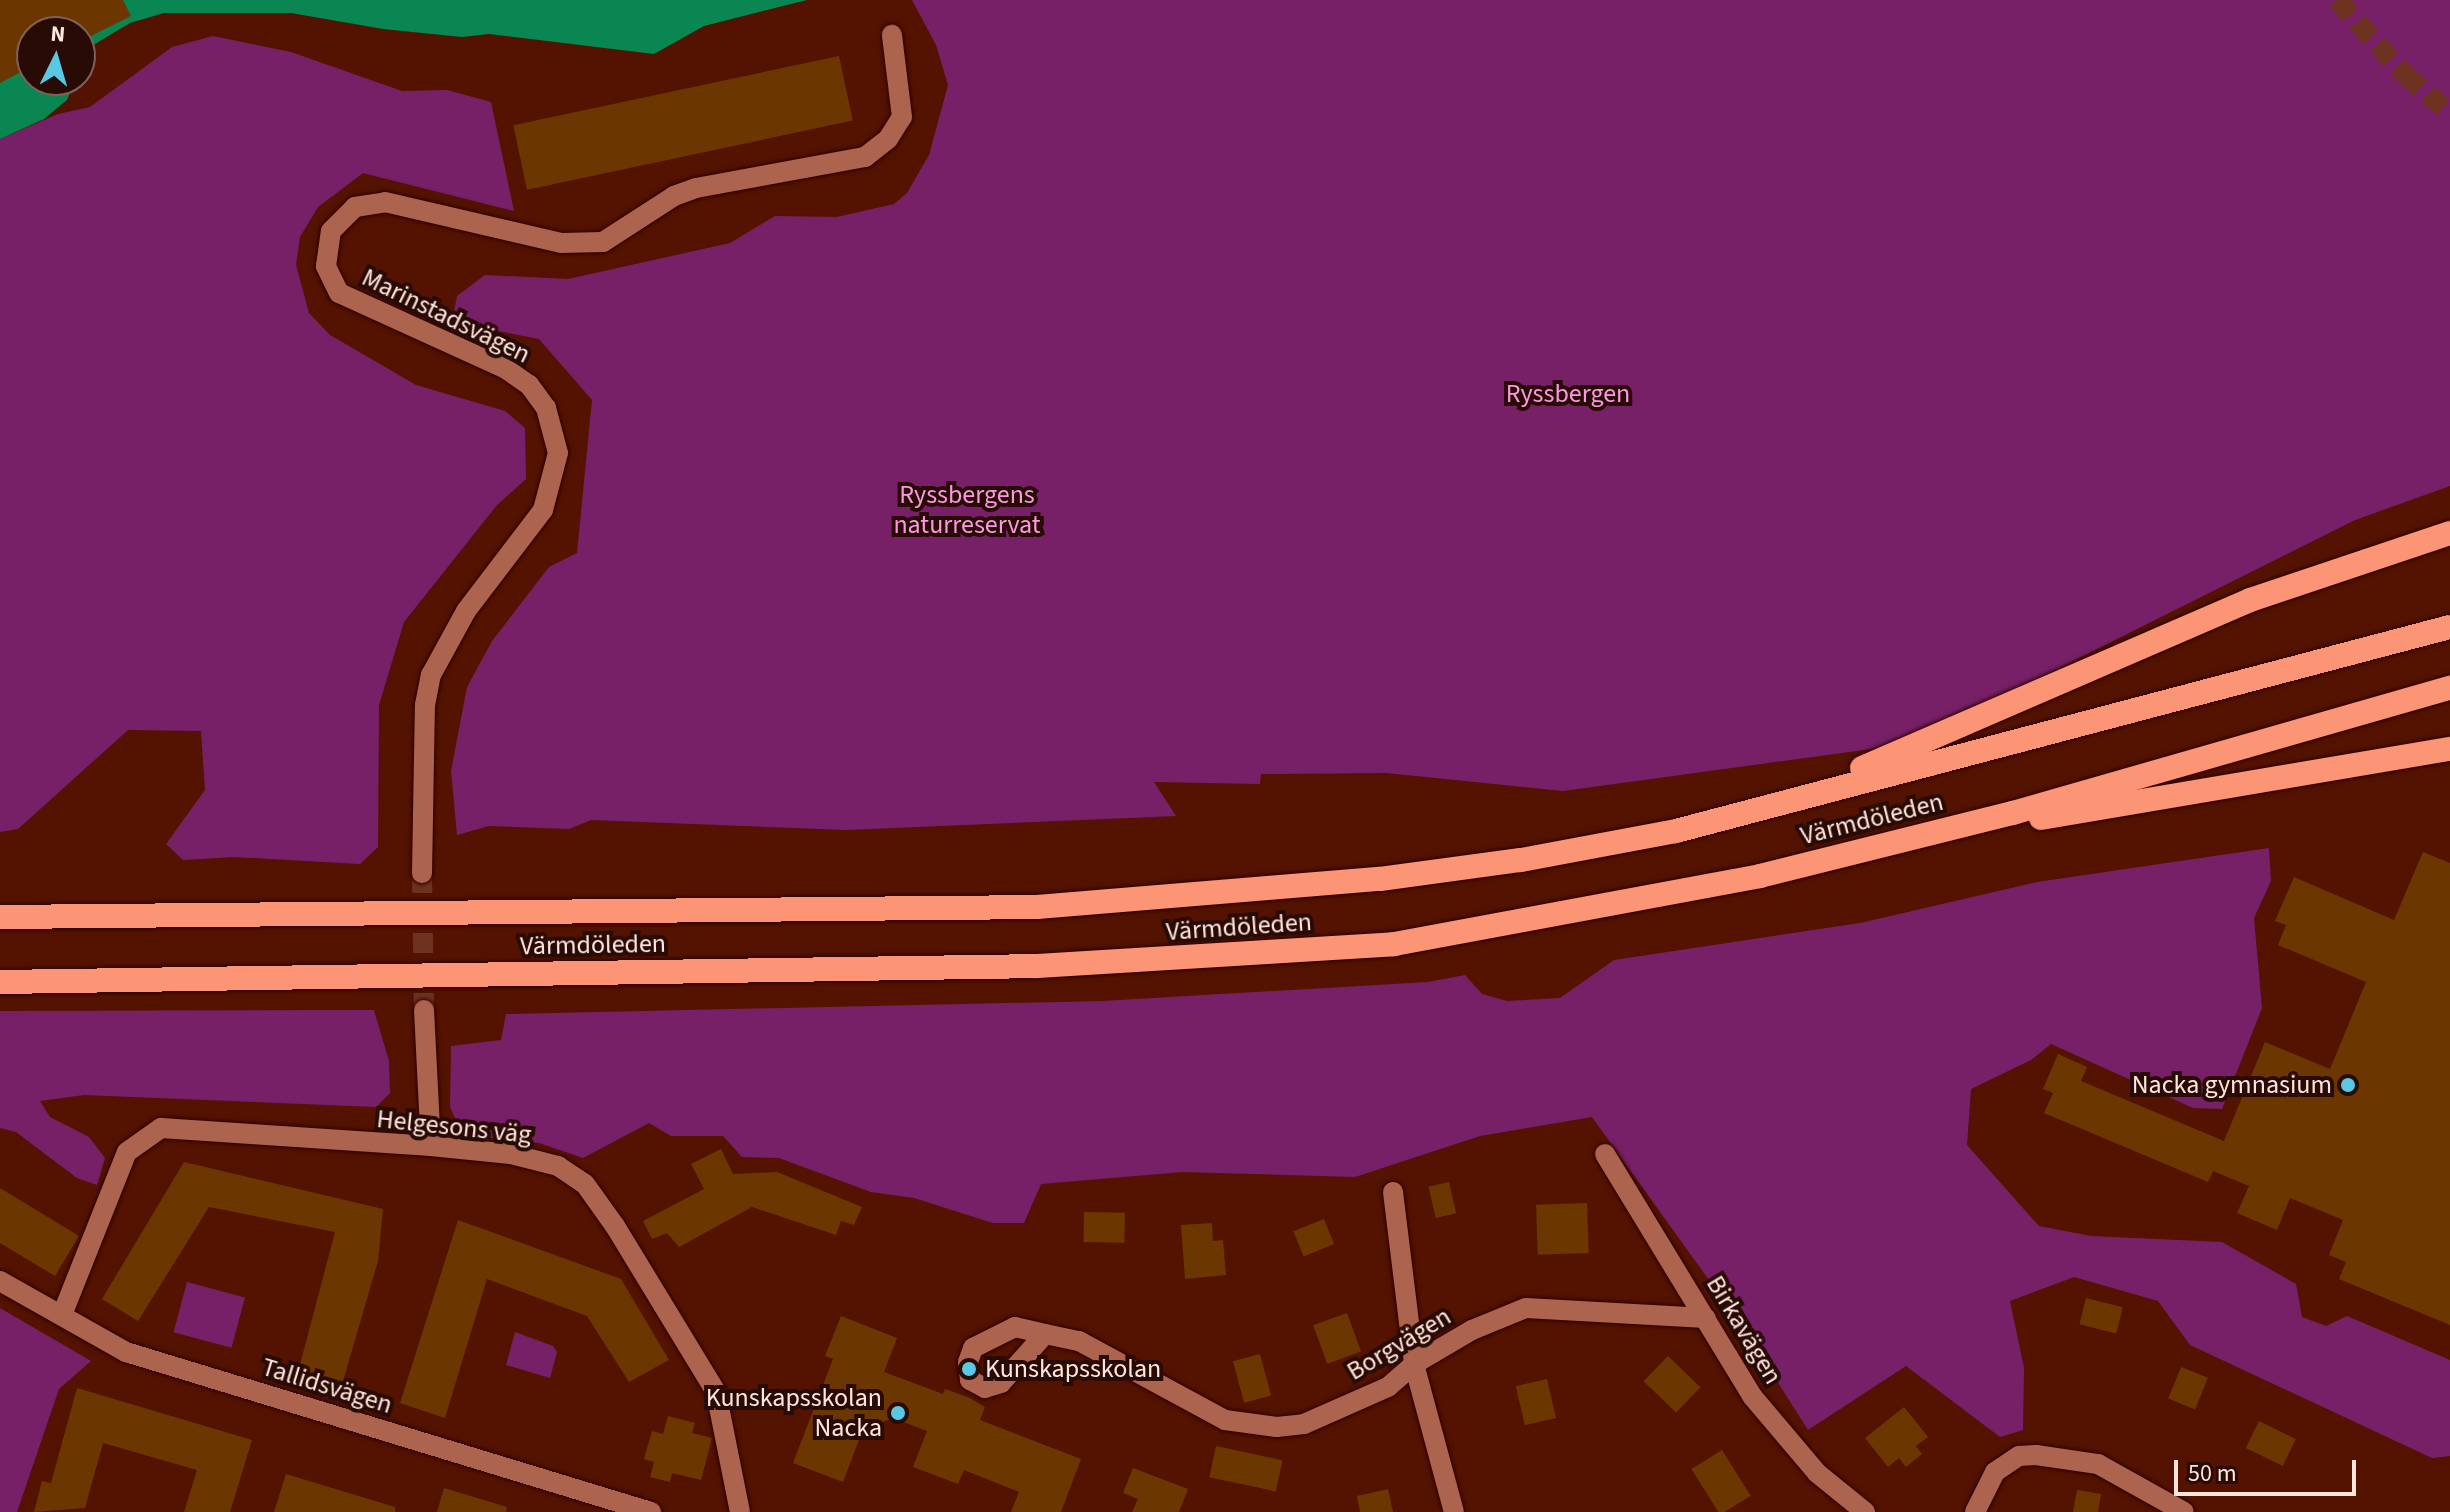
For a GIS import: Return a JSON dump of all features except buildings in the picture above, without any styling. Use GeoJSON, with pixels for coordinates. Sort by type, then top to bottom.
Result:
{"type":"FeatureCollection","features":[{"type":"Feature","properties":{"kind":"highway"},"geometry":{"type":"LineString","coordinates":[[1791,800],[2250,600],[2450,533]]}},
{"type":"Feature","properties":{"kind":"highway","name":"Värmdöleden"},"geometry":{"type":"LineString","coordinates":[[0,917],[1069,905],[1364,881],[1521,860],[1665,833],[2450,627]]}},
{"type":"Feature","properties":{"kind":"highway","name":"Värmdöleden"},"geometry":{"type":"LineString","coordinates":[[0,982],[1037,966],[1215,958],[1394,944],[1746,879],[1885,844],[2450,688]]}},
{"type":"Feature","properties":{"kind":"highway"},"geometry":{"type":"LineString","coordinates":[[1885,844],[2450,749]]}},
{"type":"Feature","properties":{"kind":"street","name":"Marinstadsvägen"},"geometry":{"type":"LineString","coordinates":[[422,873],[425,705],[431,675],[466,611],[543,510],[558,453],[546,408],[529,385],[506,369],[339,293],[326,266],[331,231],[355,207],[385,202],[581,245],[603,242],[674,196],[696,188],[855,161],[883,145],[902,117],[892,35]]}},
{"type":"Feature","properties":{"kind":"street"},"geometry":{"type":"LineString","coordinates":[[424,1010],[431,1146]]}},
{"type":"Feature","properties":{"kind":"street","name":"Helgesons väg"},"geometry":{"type":"LineString","coordinates":[[62,1315],[127,1152],[161,1128],[431,1146],[511,1154],[558,1166],[585,1184],[716,1392],[740,1512]]}},
{"type":"Feature","properties":{"kind":"street","name":"Birkavägen"},"geometry":{"type":"LineString","coordinates":[[1605,1154],[1785,1441],[1865,1512]]}},
{"type":"Feature","properties":{"kind":"street"},"geometry":{"type":"LineString","coordinates":[[1393,1192],[1414,1364],[1454,1512]]}},
{"type":"Feature","properties":{"kind":"street","name":"Tallidsvägen"},"geometry":{"type":"LineString","coordinates":[[0,1281],[126,1352],[651,1512]]}},
{"type":"Feature","properties":{"kind":"street","name":"Borgvägen"},"geometry":{"type":"LineString","coordinates":[[1045,1334],[1079,1341],[1225,1420],[1277,1427],[1304,1424],[1388,1387],[1414,1364],[1472,1330],[1526,1308],[1706,1318]]}},
{"type":"Feature","properties":{"kind":"street"},"geometry":{"type":"LineString","coordinates":[[1975,1512],[1995,1472],[2019,1456],[2036,1455],[2098,1464],[2184,1512]]}},
{"type":"Feature","properties":{"kind":"green space","name":"Ryssbergen"},"geometry":{"type":"Polygon","coordinates":[[[912,0],[2450,0],[2450,486],[2355,520],[1907,744],[1563,791],[1387,773],[1261,774],[1260,784],[1154,782],[1176,816],[847,830],[591,820],[569,829],[489,826],[457,835],[451,771],[467,687],[492,641],[549,567],[577,553],[592,400],[539,339],[452,322],[457,296],[485,275],[568,279],[730,243],[775,216],[837,217],[894,204],[907,193],[929,155],[948,85],[936,45],[912,0]]]}},
{"type":"Feature","properties":{"kind":"green space"},"geometry":{"type":"Polygon","coordinates":[[[213,36],[291,52],[402,91],[447,90],[491,102],[514,211],[363,173],[318,207],[300,237],[296,265],[309,313],[330,335],[416,385],[505,411],[525,428],[526,479],[497,505],[404,622],[379,705],[378,847],[360,864],[234,857],[183,860],[166,844],[205,790],[201,731],[128,730],[18,829],[0,832],[0,139],[58,114],[90,107],[172,47],[213,36]]]}},
{"type":"Feature","properties":{"kind":"green space"},"geometry":{"type":"Polygon","coordinates":[[[2269,848],[2271,881],[2254,918],[2262,1008],[2222,1109],[2193,1108],[2051,1044],[2031,1060],[1971,1089],[1967,1145],[2039,1226],[2091,1236],[2222,1242],[2296,1284],[2302,1317],[2326,1326],[2347,1316],[2450,1360],[2450,1456],[2432,1458],[2190,1345],[2158,1301],[2074,1277],[2010,1301],[2024,1368],[2023,1430],[2000,1437],[1906,1366],[1808,1430],[1744,1329],[1592,1117],[1480,1136],[1355,1177],[1182,1172],[1041,1184],[1024,1223],[993,1223],[914,1198],[871,1192],[779,1158],[742,1157],[723,1136],[671,1136],[649,1123],[583,1158],[539,1143],[463,1135],[450,1107],[451,1046],[501,1040],[506,1014],[1102,1001],[1428,982],[1465,975],[1482,994],[1507,1001],[1560,998],[1614,960],[1860,923],[2037,882],[2269,848]]]}},
{"type":"Feature","properties":{"kind":"green space"},"geometry":{"type":"Polygon","coordinates":[[[374,1010],[389,1061],[390,1093],[376,1107],[84,1095],[40,1101],[50,1117],[89,1137],[105,1158],[97,1185],[77,1178],[16,1132],[0,1128],[0,1011],[374,1010]]]}},
{"type":"Feature","properties":{"kind":"green space"},"geometry":{"type":"Polygon","coordinates":[[[187,1282],[245,1298],[231,1348],[174,1332],[187,1282]]]}},
{"type":"Feature","properties":{"kind":"green space"},"geometry":{"type":"Polygon","coordinates":[[[0,1308],[91,1361],[59,1389],[17,1512],[0,1512],[0,1308]]]}},
{"type":"Feature","properties":{"kind":"green space"},"geometry":{"type":"Polygon","coordinates":[[[515,1332],[553,1346],[557,1352],[550,1378],[506,1365],[515,1332]]]}},
{"type":"Feature","properties":{"kind":"shaded area"},"geometry":{"type":"Polygon","coordinates":[[[0,0],[807,0],[704,26],[654,54],[489,34],[462,37],[383,29],[291,13],[164,13],[130,23],[96,43],[96,16],[16,16],[16,96],[69,96],[44,119],[0,139],[0,0]]]}},
{"type":"Feature","properties":{"kind":"tunnel"},"geometry":{"type":"LineString","coordinates":[[2337,0],[2405,75],[2450,113]]}},
{"type":"Feature","properties":{"kind":"tunnel"},"geometry":{"type":"LineString","coordinates":[[422,873],[424,1010]]}},
{"type":"Feature","properties":{"kind":"place","name":"Nacka gymnasium"},"geometry":{"type":"Point","coordinates":[2348,1085]}},
{"type":"Feature","properties":{"kind":"place","name":"Kunskapsskolan"},"geometry":{"type":"Point","coordinates":[969,1369]}},
{"type":"Feature","properties":{"kind":"place","name":"Kunskapsskolan Nacka"},"geometry":{"type":"Point","coordinates":[898,1413]}},
{"type":"Feature","properties":{"kind":"park label","name":"Ryssbergens naturreservat"},"geometry":{"type":"Point","coordinates":[967,510]}}]}
